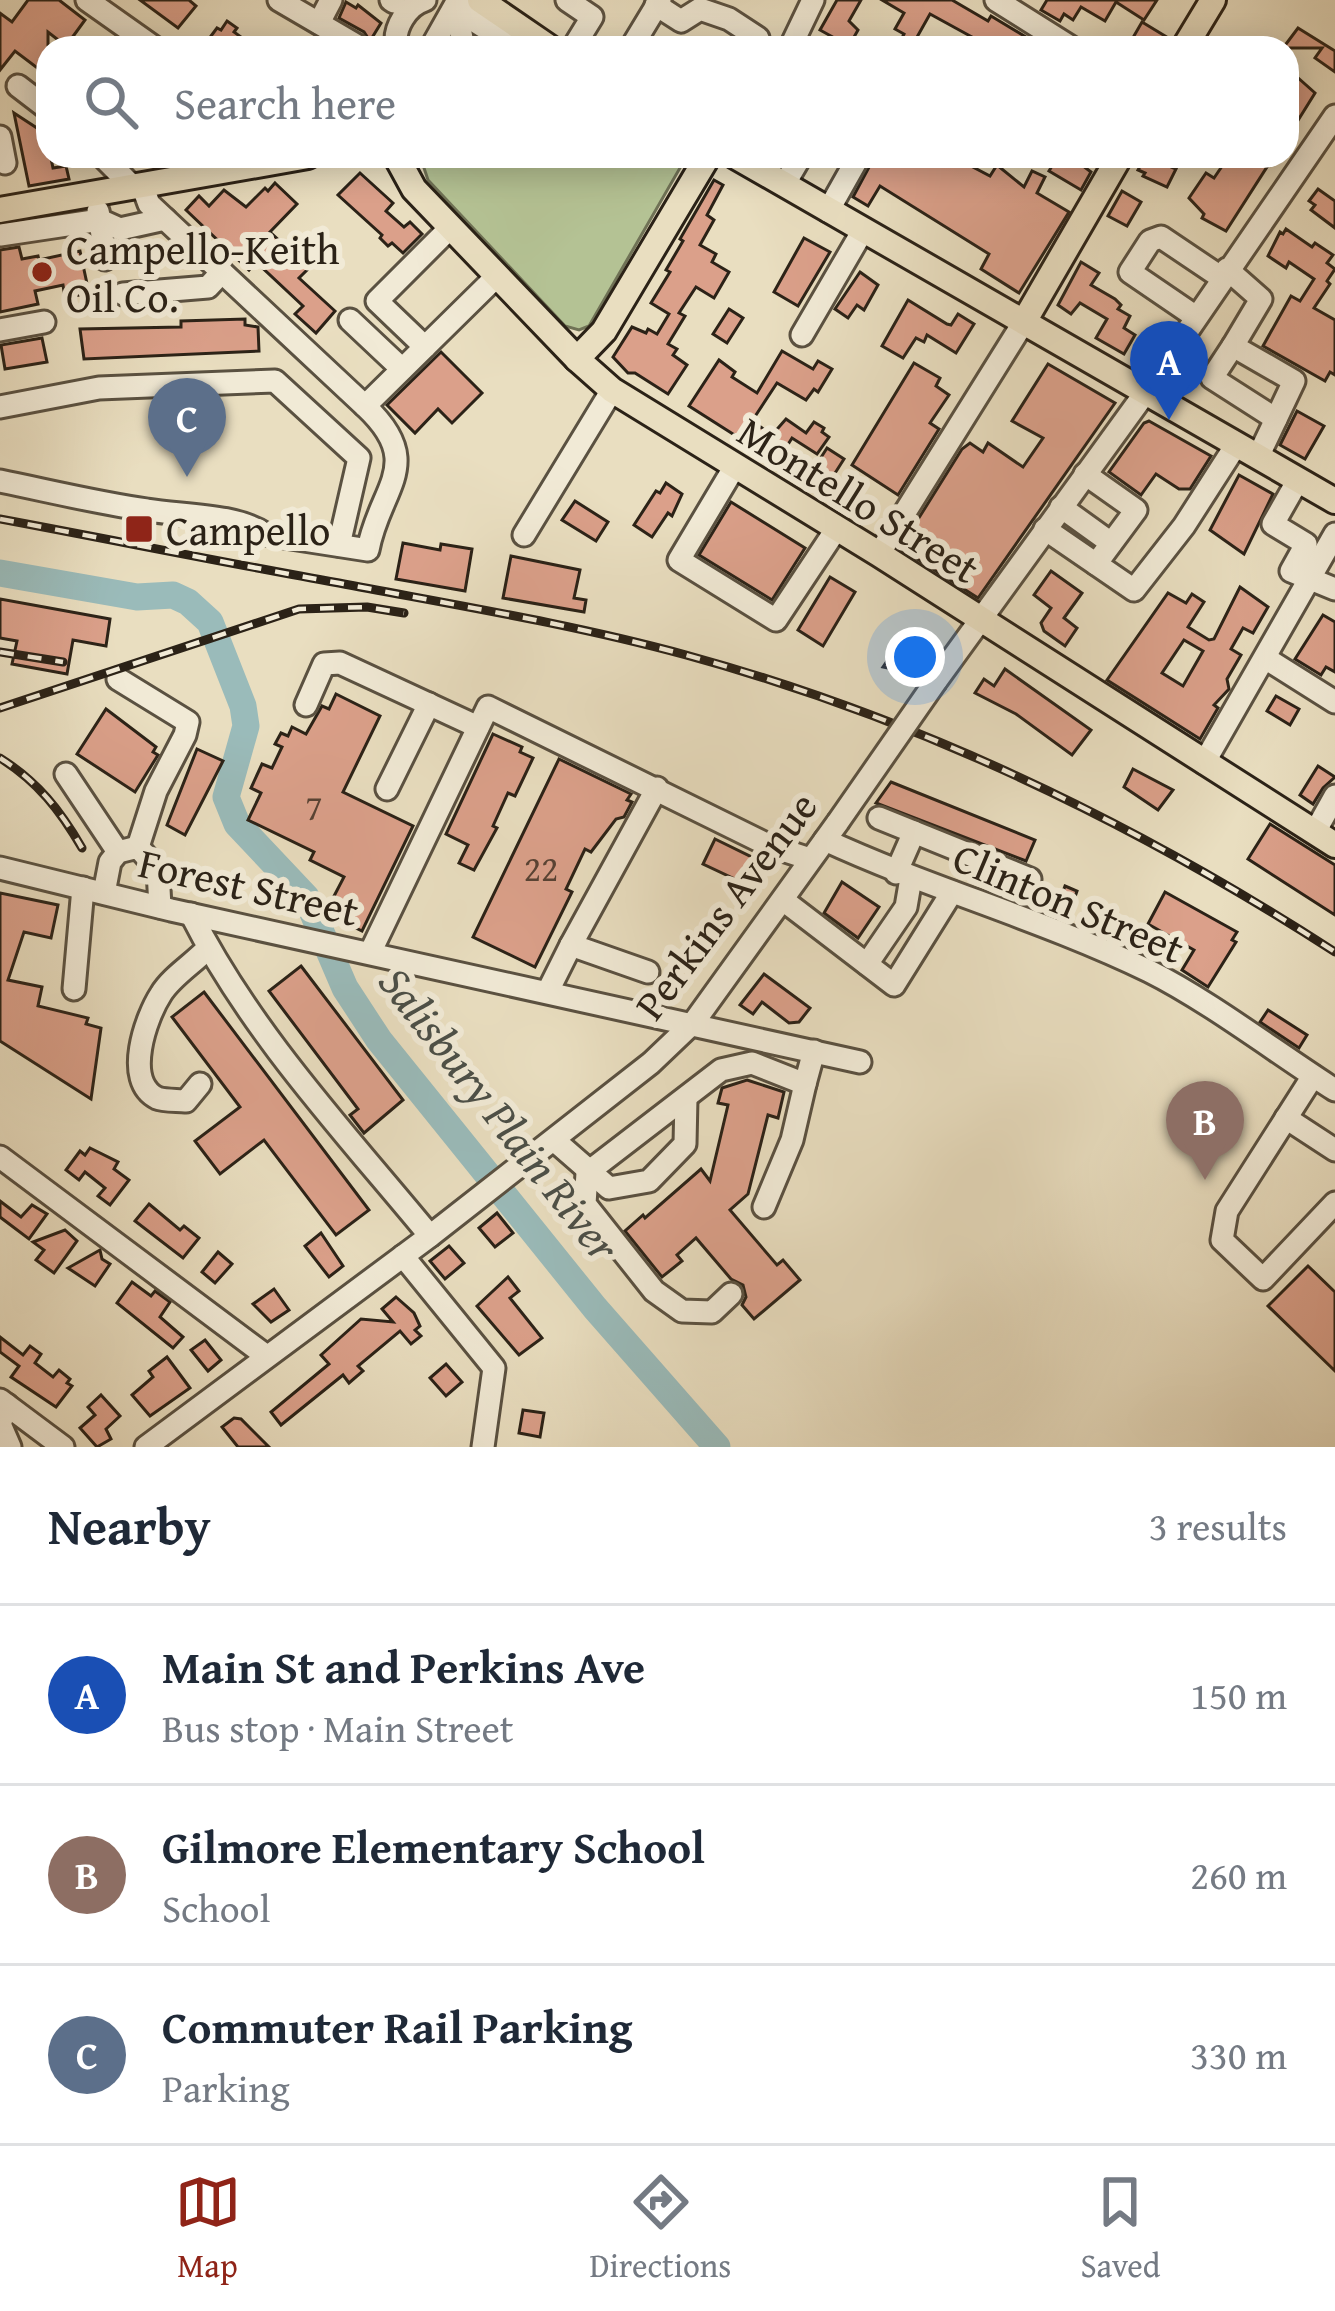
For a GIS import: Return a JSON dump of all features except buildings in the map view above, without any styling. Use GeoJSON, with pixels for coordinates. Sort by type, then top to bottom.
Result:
{"type":"FeatureCollection","features":[{"type":"Feature","properties":{"kind":"main road"},"geometry":{"type":"LineString","coordinates":[[1191,36],[1213,0]]}},
{"type":"Feature","properties":{"kind":"main road"},"geometry":{"type":"LineString","coordinates":[[0,210],[237,168]]}},
{"type":"Feature","properties":{"kind":"main road","name":"Montello Street"},"geometry":{"type":"LineString","coordinates":[[401,168],[407,181],[612,390],[1325,839]]}},
{"type":"Feature","properties":{"kind":"main road"},"geometry":{"type":"LineString","coordinates":[[577,358],[604,331],[701,168]]}},
{"type":"Feature","properties":{"kind":"main road"},"geometry":{"type":"LineString","coordinates":[[755,168],[1335,501]]}},
{"type":"Feature","properties":{"kind":"main road"},"geometry":{"type":"LineString","coordinates":[[1025,320],[1113,168]]}},
{"type":"Feature","properties":{"kind":"street"},"geometry":{"type":"LineString","coordinates":[[87,0],[132,36]]}},
{"type":"Feature","properties":{"kind":"street"},"geometry":{"type":"LineString","coordinates":[[279,0],[340,36]]}},
{"type":"Feature","properties":{"kind":"street"},"geometry":{"type":"LineString","coordinates":[[319,23],[331,0]]}},
{"type":"Feature","properties":{"kind":"street"},"geometry":{"type":"LineString","coordinates":[[567,0],[597,8],[580,36]]}},
{"type":"Feature","properties":{"kind":"street"},"geometry":{"type":"LineString","coordinates":[[795,36],[813,0]]}},
{"type":"Feature","properties":{"kind":"street"},"geometry":{"type":"LineString","coordinates":[[995,0],[1053,36]]}},
{"type":"Feature","properties":{"kind":"street"},"geometry":{"type":"LineString","coordinates":[[395,36],[416,2],[486,28]]}},
{"type":"Feature","properties":{"kind":"street"},"geometry":{"type":"LineString","coordinates":[[638,36],[658,3],[682,21],[700,9],[710,11],[729,19],[747,36]]}},
{"type":"Feature","properties":{"kind":"street"},"geometry":{"type":"LineString","coordinates":[[462,36],[459,24],[486,28]]}},
{"type":"Feature","properties":{"kind":"street"},"geometry":{"type":"LineString","coordinates":[[18,86],[36,100]]}},
{"type":"Feature","properties":{"kind":"street","name":"Perkins Avenue"},"geometry":{"type":"LineString","coordinates":[[1299,167],[1335,116]]}},
{"type":"Feature","properties":{"kind":"street"},"geometry":{"type":"LineString","coordinates":[[0,136],[5,163]]}},
{"type":"Feature","properties":{"kind":"street"},"geometry":{"type":"LineString","coordinates":[[0,481],[144,510],[223,519],[251,525],[265,534],[368,550],[373,521],[386,506],[396,447],[386,427],[116,168]]}},
{"type":"Feature","properties":{"kind":"street"},"geometry":{"type":"LineString","coordinates":[[784,185],[794,168]]}},
{"type":"Feature","properties":{"kind":"street"},"geometry":{"type":"LineString","coordinates":[[828,211],[853,168]]}},
{"type":"Feature","properties":{"kind":"street","name":"Perkins Avenue"},"geometry":{"type":"LineString","coordinates":[[146,1447],[554,1140],[651,1063],[694,1022],[1145,393],[1298,168]]}},
{"type":"Feature","properties":{"kind":"street"},"geometry":{"type":"LineString","coordinates":[[93,193],[105,260]]}},
{"type":"Feature","properties":{"kind":"street"},"geometry":{"type":"LineString","coordinates":[[0,235],[100,220],[119,229],[165,218]]}},
{"type":"Feature","properties":{"kind":"street"},"geometry":{"type":"LineString","coordinates":[[425,346],[377,301],[451,227]]}},
{"type":"Feature","properties":{"kind":"street"},"geometry":{"type":"LineString","coordinates":[[802,335],[862,232]]}},
{"type":"Feature","properties":{"kind":"street"},"geometry":{"type":"LineString","coordinates":[[1196,317],[1130,272],[1150,241],[1161,237],[1261,299],[1212,378],[1276,419]]}},
{"type":"Feature","properties":{"kind":"street"},"geometry":{"type":"LineString","coordinates":[[123,294],[208,287],[222,272]]}},
{"type":"Feature","properties":{"kind":"street"},"geometry":{"type":"LineString","coordinates":[[365,406],[497,275]]}},
{"type":"Feature","properties":{"kind":"street"},"geometry":{"type":"LineString","coordinates":[[350,320],[402,369]]}},
{"type":"Feature","properties":{"kind":"street"},"geometry":{"type":"LineString","coordinates":[[879,554],[1025,320]]}},
{"type":"Feature","properties":{"kind":"street"},"geometry":{"type":"LineString","coordinates":[[0,330],[44,322]]}},
{"type":"Feature","properties":{"kind":"street"},"geometry":{"type":"LineString","coordinates":[[1045,529],[1134,590],[1276,419],[1294,381],[1233,346]]}},
{"type":"Feature","properties":{"kind":"street"},"geometry":{"type":"LineString","coordinates":[[0,407],[99,388],[275,381],[359,458],[339,545]]}},
{"type":"Feature","properties":{"kind":"street"},"geometry":{"type":"LineString","coordinates":[[524,535],[612,390]]}},
{"type":"Feature","properties":{"kind":"street"},"geometry":{"type":"LineString","coordinates":[[735,466],[680,560],[776,620],[837,528]]}},
{"type":"Feature","properties":{"kind":"street"},"geometry":{"type":"LineString","coordinates":[[1085,474],[1136,510],[1096,564]]}},
{"type":"Feature","properties":{"kind":"street"},"geometry":{"type":"LineString","coordinates":[[1298,480],[1273,524],[1306,544],[1291,571],[1335,589]]}},
{"type":"Feature","properties":{"kind":"street"},"geometry":{"type":"LineString","coordinates":[[1061,507],[1111,542]]}},
{"type":"Feature","properties":{"kind":"street"},"geometry":{"type":"LineString","coordinates":[[1204,763],[1335,534]]}},
{"type":"Feature","properties":{"kind":"street"},"geometry":{"type":"LineString","coordinates":[[1265,658],[1335,702]]}},
{"type":"Feature","properties":{"kind":"street"},"geometry":{"type":"LineString","coordinates":[[306,705],[323,664],[340,663],[429,704],[483,717],[657,788],[770,846],[811,860]]}},
{"type":"Feature","properties":{"kind":"street"},"geometry":{"type":"LineString","coordinates":[[74,989],[93,891],[110,862],[128,849],[188,722],[118,679]]}},
{"type":"Feature","properties":{"kind":"street"},"geometry":{"type":"LineString","coordinates":[[387,789],[429,704]]}},
{"type":"Feature","properties":{"kind":"street"},"geometry":{"type":"LineString","coordinates":[[370,953],[483,717]]}},
{"type":"Feature","properties":{"kind":"street"},"geometry":{"type":"LineString","coordinates":[[66,774],[128,849],[158,870],[160,907]]}},
{"type":"Feature","properties":{"kind":"street"},"geometry":{"type":"LineString","coordinates":[[548,991],[657,788]]}},
{"type":"Feature","properties":{"kind":"street"},"geometry":{"type":"LineString","coordinates":[[1325,839],[1335,796]]}},
{"type":"Feature","properties":{"kind":"street"},"geometry":{"type":"LineString","coordinates":[[879,818],[1030,879]]}},
{"type":"Feature","properties":{"kind":"street","name":"Clinton Street"},"geometry":{"type":"LineString","coordinates":[[832,831],[904,876],[1040,922],[1154,974],[1335,1090]]}},
{"type":"Feature","properties":{"kind":"street"},"geometry":{"type":"LineString","coordinates":[[867,964],[905,907],[904,876],[914,832]]}},
{"type":"Feature","properties":{"kind":"street"},"geometry":{"type":"LineString","coordinates":[[783,901],[894,986],[985,861]]}},
{"type":"Feature","properties":{"kind":"street","name":"Forest Street"},"geometry":{"type":"LineString","coordinates":[[0,868],[860,1062]]}},
{"type":"Feature","properties":{"kind":"street"},"geometry":{"type":"LineString","coordinates":[[191,914],[208,948],[297,1076],[430,1236]]}},
{"type":"Feature","properties":{"kind":"street"},"geometry":{"type":"LineString","coordinates":[[571,945],[648,972]]}},
{"type":"Feature","properties":{"kind":"street"},"geometry":{"type":"LineString","coordinates":[[200,1084],[185,1101],[158,1098],[143,1084],[139,1061],[162,992],[208,948]]}},
{"type":"Feature","properties":{"kind":"street"},"geometry":{"type":"LineString","coordinates":[[764,1208],[792,1140],[814,1051]]}},
{"type":"Feature","properties":{"kind":"street"},"geometry":{"type":"LineString","coordinates":[[731,1294],[712,1312],[682,1311],[654,1291],[585,1204],[587,1173],[721,1070],[752,1063],[806,1084]]}},
{"type":"Feature","properties":{"kind":"street"},"geometry":{"type":"LineString","coordinates":[[1312,1076],[1227,1211],[1222,1240],[1263,1280],[1335,1204]]}},
{"type":"Feature","properties":{"kind":"street"},"geometry":{"type":"LineString","coordinates":[[554,1140],[609,1188],[649,1180],[686,1144],[686,1098]]}},
{"type":"Feature","properties":{"kind":"street"},"geometry":{"type":"LineString","coordinates":[[1286,1118],[1335,1150]]}},
{"type":"Feature","properties":{"kind":"street"},"geometry":{"type":"LineString","coordinates":[[0,1157],[266,1355]]}},
{"type":"Feature","properties":{"kind":"street"},"geometry":{"type":"LineString","coordinates":[[403,1256],[494,1368],[483,1447]]}},
{"type":"Feature","properties":{"kind":"street"},"geometry":{"type":"LineString","coordinates":[[10,1447],[0,1424],[3,1403],[63,1447]]}},
{"type":"Feature","properties":{"kind":"green space"},"geometry":{"type":"Polygon","coordinates":[[[424,168],[680,168],[589,326],[579,330],[565,326],[428,180],[424,168]]]}},
{"type":"Feature","properties":{"kind":"waterway","name":"Salisbury Plain River"},"geometry":{"type":"LineString","coordinates":[[0,573],[137,597],[173,595],[210,622],[243,706],[246,726],[226,797],[237,824],[306,897],[345,988],[379,1040],[595,1308],[717,1447]]}},
{"type":"Feature","properties":{"kind":"railway"},"geometry":{"type":"LineString","coordinates":[[0,519],[557,624],[772,681],[940,742],[1022,778],[1181,860],[1335,952]]}},
{"type":"Feature","properties":{"kind":"railway"},"geometry":{"type":"LineString","coordinates":[[0,708],[299,609],[367,607],[404,613]]}},
{"type":"Feature","properties":{"kind":"railway"},"geometry":{"type":"LineString","coordinates":[[0,652],[63,662]]}},
{"type":"Feature","properties":{"kind":"railway"},"geometry":{"type":"LineString","coordinates":[[0,758],[47,798],[82,848]]}},
{"type":"Feature","properties":{"kind":"place","name":"Campello-Keith Oil Co."},"geometry":{"type":"Point","coordinates":[42,272]}},
{"type":"Feature","properties":{"kind":"place","name":"Main St and Perkins Ave"},"geometry":{"type":"Point","coordinates":[1169,420]}},
{"type":"Feature","properties":{"kind":"place","name":"Commuter Rail Parking"},"geometry":{"type":"Point","coordinates":[187,477]}},
{"type":"Feature","properties":{"kind":"place","name":"Campello"},"geometry":{"type":"Point","coordinates":[139,529]}},
{"type":"Feature","properties":{"kind":"place","name":"Gilmore Elementary School"},"geometry":{"type":"Point","coordinates":[1205,1180]}}]}
